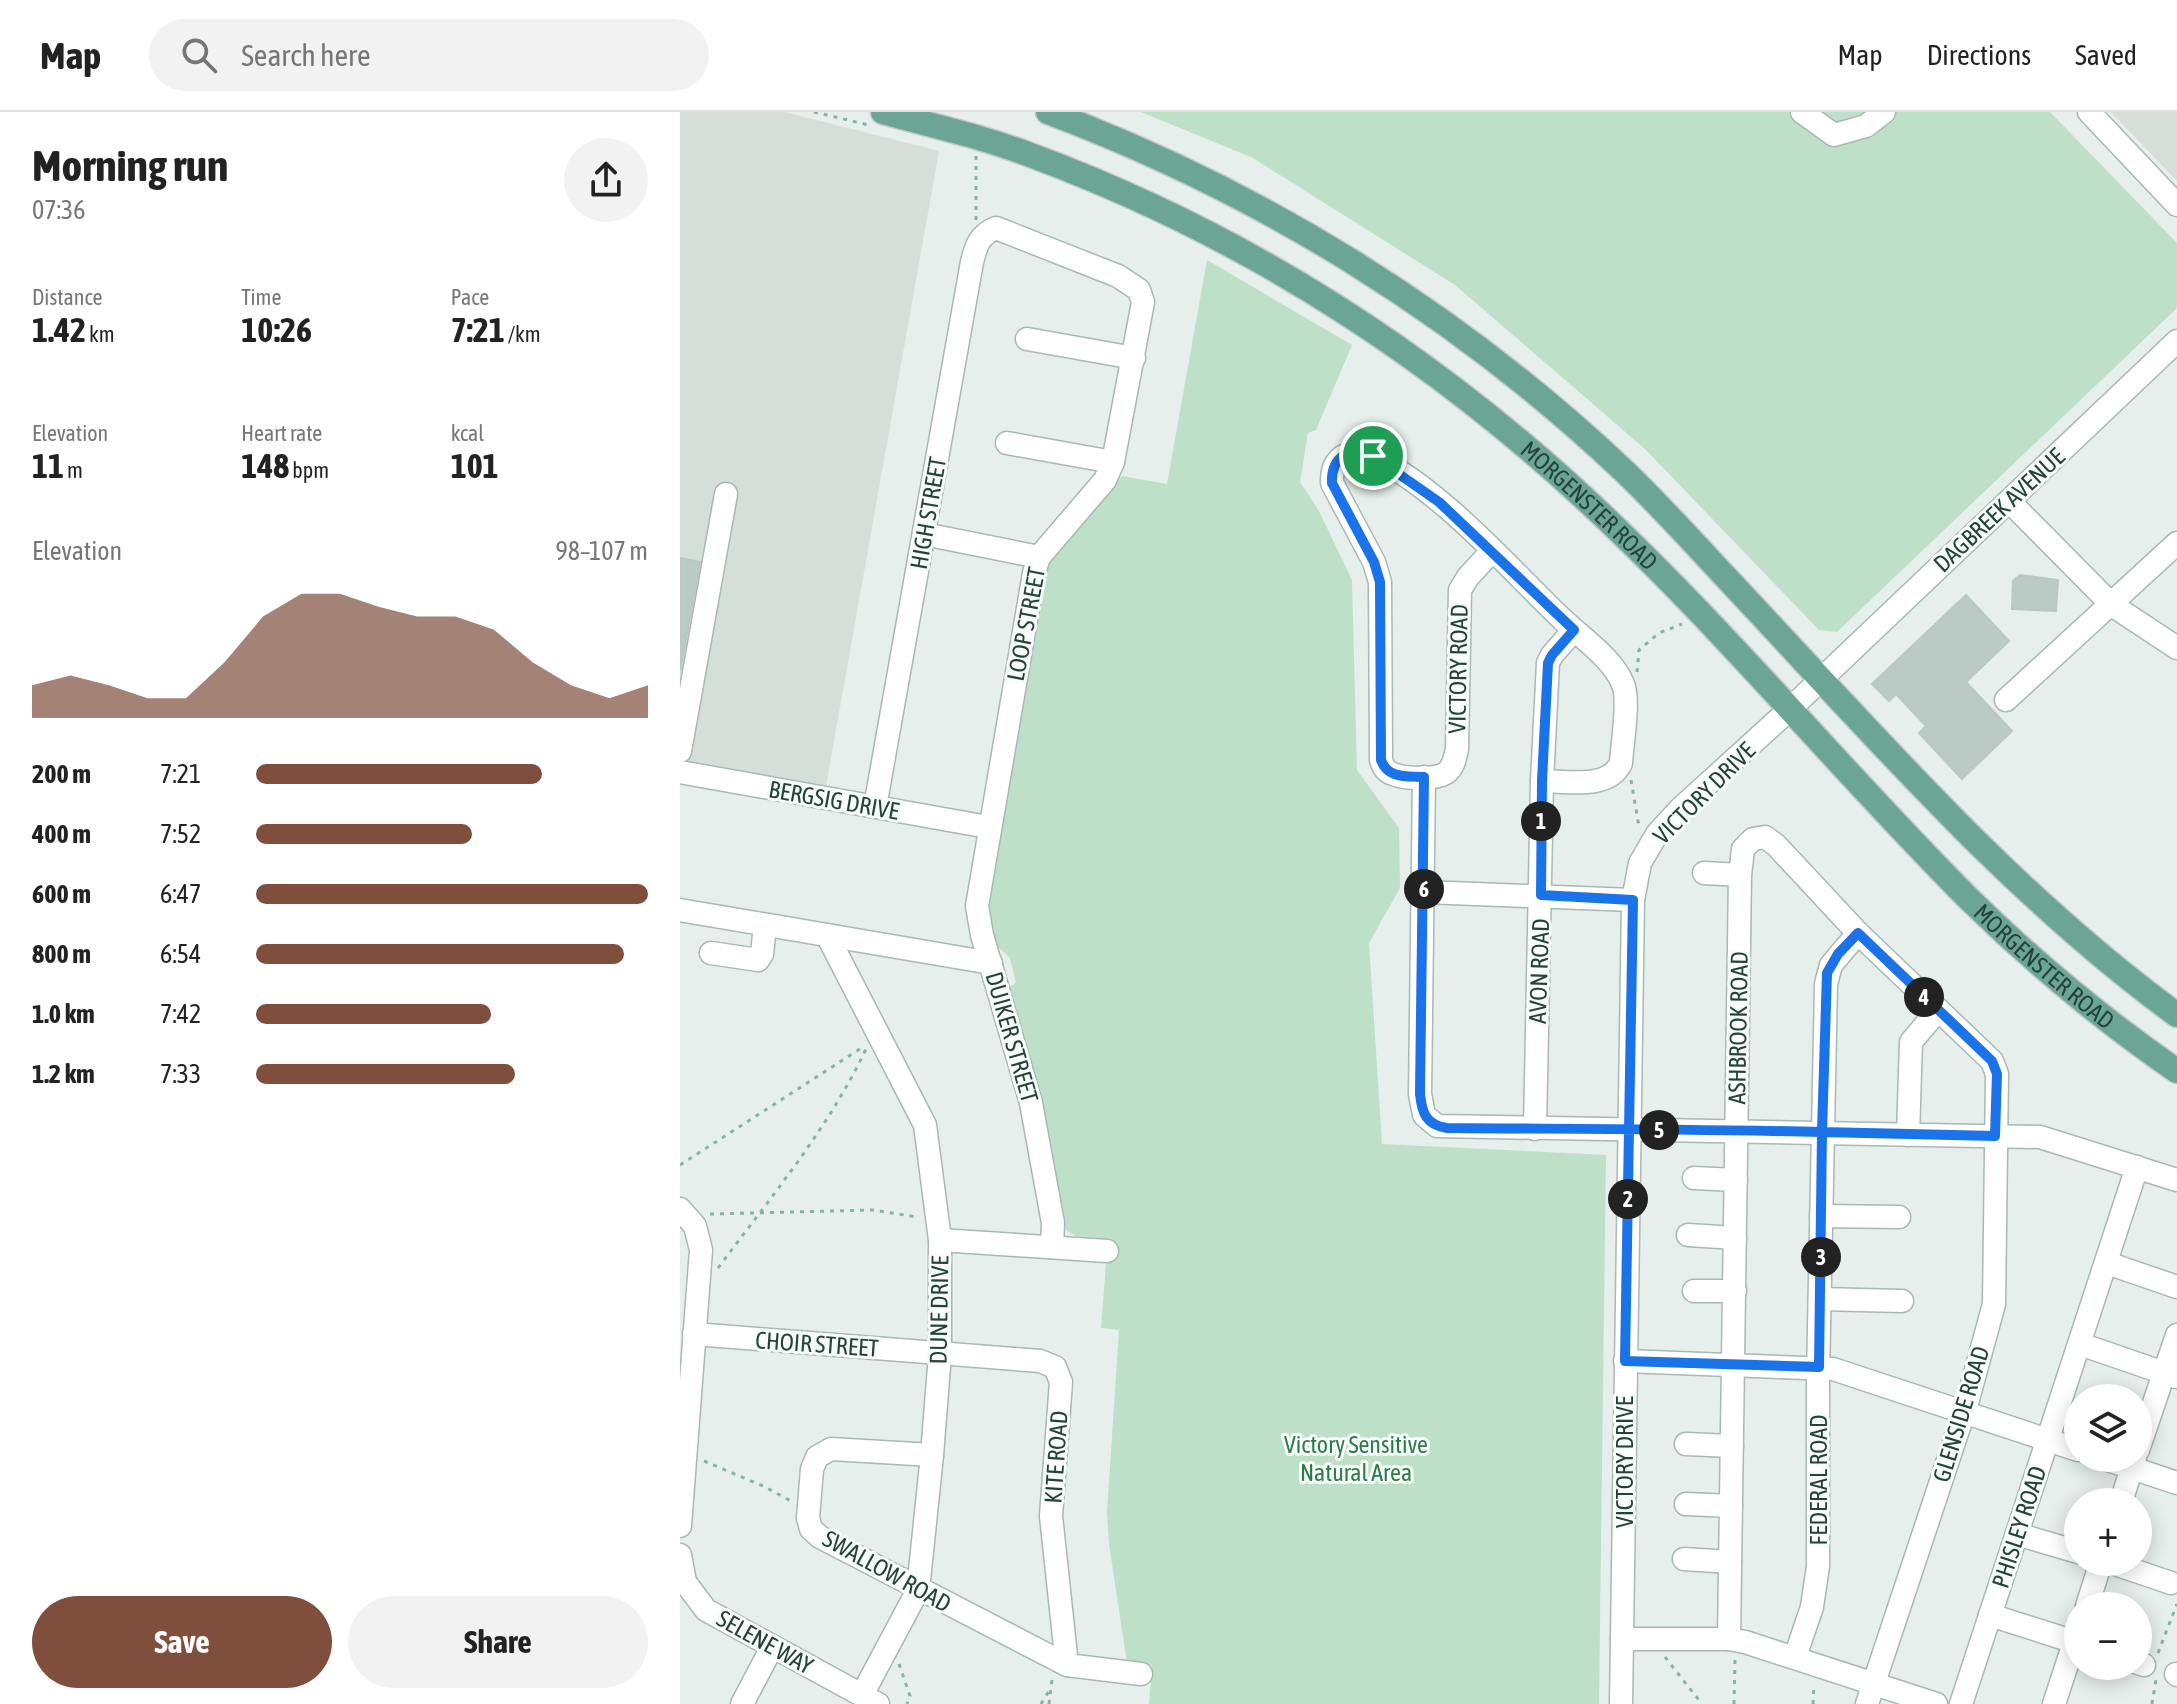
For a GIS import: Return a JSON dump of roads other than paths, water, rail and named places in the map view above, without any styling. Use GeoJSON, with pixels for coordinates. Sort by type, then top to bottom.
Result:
{"type":"FeatureCollection","features":[{"type":"Feature","properties":{"kind":"main road","name":"MORGENSTER ROAD"},"geometry":{"type":"LineString","coordinates":[[883,112],[1017,150],[1136,197],[1277,269],[1352,315],[1452,386],[1527,447],[1622,534],[1791,708],[1969,899],[2091,1006],[2177,1071]]}},
{"type":"Feature","properties":{"kind":"main road","name":"MORGENSTER ROAD"},"geometry":{"type":"LineString","coordinates":[[1048,112],[1154,155],[1250,202],[1350,259],[1454,330],[1553,408],[1624,471],[1987,852],[2091,948],[2177,1015]]}},
{"type":"Feature","properties":{"kind":"street"},"geometry":{"type":"LineString","coordinates":[[1802,112],[1834,135],[1866,126],[1884,112]]}},
{"type":"Feature","properties":{"kind":"street"},"geometry":{"type":"LineString","coordinates":[[2089,112],[2177,205]]}},
{"type":"Feature","properties":{"kind":"street","name":"LOOP STREET"},"geometry":{"type":"LineString","coordinates":[[986,228],[1118,276],[1139,290],[1143,302],[1113,462],[1105,480],[1039,557],[1034,573],[988,827]]}},
{"type":"Feature","properties":{"kind":"street","name":"HIGH STREET"},"geometry":{"type":"LineString","coordinates":[[875,807],[976,247],[986,228]]}},
{"type":"Feature","properties":{"kind":"street"},"geometry":{"type":"LineString","coordinates":[[1027,339],[1134,358]]}},
{"type":"Feature","properties":{"kind":"street","name":"DAGBREEK AVENUE"},"geometry":{"type":"LineString","coordinates":[[1791,708],[2177,341]]}},
{"type":"Feature","properties":{"kind":"street"},"geometry":{"type":"LineString","coordinates":[[1007,443],[1113,462]]}},
{"type":"Feature","properties":{"kind":"street"},"geometry":{"type":"LineString","coordinates":[[1542,781],[1603,780],[1612,777],[1621,763],[1625,695],[1618,675],[1598,651],[1439,502],[1364,452],[1347,454],[1334,463],[1332,483],[1374,562],[1380,582],[1381,760],[1386,770],[1395,775],[1424,777],[1420,1094],[1424,1115],[1432,1124],[1447,1128],[2040,1137],[2177,1180]]}},
{"type":"Feature","properties":{"kind":"street"},"geometry":{"type":"LineString","coordinates":[[680,749],[726,494]]}},
{"type":"Feature","properties":{"kind":"street"},"geometry":{"type":"LineString","coordinates":[[2009,501],[2112,605],[2177,648]]}},
{"type":"Feature","properties":{"kind":"street"},"geometry":{"type":"LineString","coordinates":[[924,534],[1039,557]]}},
{"type":"Feature","properties":{"kind":"street"},"geometry":{"type":"LineString","coordinates":[[2006,700],[2177,543]]}},
{"type":"Feature","properties":{"kind":"street","name":"VICTORY ROAD"},"geometry":{"type":"LineString","coordinates":[[1424,777],[1444,774],[1454,763],[1457,749],[1460,590],[1492,551]]}},
{"type":"Feature","properties":{"kind":"street","name":"AVON ROAD"},"geometry":{"type":"LineString","coordinates":[[1535,1129],[1542,781],[1548,663],[1574,630]]}},
{"type":"Feature","properties":{"kind":"street","name":"VICTORY DRIVE"},"geometry":{"type":"LineString","coordinates":[[1621,1704],[1633,900],[1640,863],[1657,834],[1680,809],[1791,708]]}},
{"type":"Feature","properties":{"kind":"street","name":"BERGSIG DRIVE"},"geometry":{"type":"LineString","coordinates":[[680,772],[988,827]]}},
{"type":"Feature","properties":{"kind":"street","name":"DUIKER STREET"},"geometry":{"type":"LineString","coordinates":[[988,827],[977,906],[1031,1103],[1053,1223],[1052,1247]]}},
{"type":"Feature","properties":{"kind":"street","name":"ASHBROOK ROAD"},"geometry":{"type":"LineString","coordinates":[[1729,1639],[1740,875],[1743,849],[1753,839],[1765,837],[1776,845],[1858,933]]}},
{"type":"Feature","properties":{"kind":"street"},"geometry":{"type":"LineString","coordinates":[[1704,873],[1740,875]]}},
{"type":"Feature","properties":{"kind":"street"},"geometry":{"type":"LineString","coordinates":[[1424,892],[1633,900]]}},
{"type":"Feature","properties":{"kind":"street"},"geometry":{"type":"LineString","coordinates":[[680,910],[991,963]]}},
{"type":"Feature","properties":{"kind":"street"},"geometry":{"type":"LineString","coordinates":[[711,953],[758,960],[762,954],[765,925]]}},
{"type":"Feature","properties":{"kind":"street","name":"GLENSIDE ROAD"},"geometry":{"type":"LineString","coordinates":[[1858,933],[1992,1061],[1997,1074],[1994,1304],[1964,1411],[1870,1694]]}},
{"type":"Feature","properties":{"kind":"street","name":"FEDERAL ROAD"},"geometry":{"type":"LineString","coordinates":[[1795,1657],[1817,1587],[1822,1132],[1827,973],[1838,954],[1858,933]]}},
{"type":"Feature","properties":{"kind":"street","name":"DUNE DRIVE"},"geometry":{"type":"LineString","coordinates":[[827,935],[925,1125],[939,1234],[940,1354],[918,1590],[892,1641],[870,1700]]}},
{"type":"Feature","properties":{"kind":"street"},"geometry":{"type":"LineString","coordinates":[[1908,1135],[1911,1042],[1938,1010]]}},
{"type":"Feature","properties":{"kind":"street","name":"PHISLEY ROAD"},"geometry":{"type":"LineString","coordinates":[[1961,1704],[2137,1167]]}},
{"type":"Feature","properties":{"kind":"street"},"geometry":{"type":"LineString","coordinates":[[1694,1178],[1736,1180]]}},
{"type":"Feature","properties":{"kind":"street"},"geometry":{"type":"LineString","coordinates":[[680,1526],[700,1241],[685,1214]]}},
{"type":"Feature","properties":{"kind":"street"},"geometry":{"type":"LineString","coordinates":[[1821,1216],[1899,1217]]}},
{"type":"Feature","properties":{"kind":"street"},"geometry":{"type":"LineString","coordinates":[[939,1234],[1107,1251]]}},
{"type":"Feature","properties":{"kind":"street"},"geometry":{"type":"LineString","coordinates":[[1688,1235],[1735,1238]]}},
{"type":"Feature","properties":{"kind":"street"},"geometry":{"type":"LineString","coordinates":[[2107,1263],[2177,1287]]}},
{"type":"Feature","properties":{"kind":"street"},"geometry":{"type":"LineString","coordinates":[[1694,1291],[1735,1291]]}},
{"type":"Feature","properties":{"kind":"street"},"geometry":{"type":"LineString","coordinates":[[1820,1299],[1902,1301]]}},
{"type":"Feature","properties":{"kind":"street","name":"CHOIR STREET"},"geometry":{"type":"LineString","coordinates":[[694,1334],[940,1354]]}},
{"type":"Feature","properties":{"kind":"street"},"geometry":{"type":"LineString","coordinates":[[2152,1419],[2171,1375],[2177,1335]]}},
{"type":"Feature","properties":{"kind":"street"},"geometry":{"type":"LineString","coordinates":[[2080,1344],[2171,1375]]}},
{"type":"Feature","properties":{"kind":"street","name":"KITE ROAD"},"geometry":{"type":"LineString","coordinates":[[940,1354],[1040,1361],[1055,1367],[1061,1382],[1051,1516],[1062,1663]]}},
{"type":"Feature","properties":{"kind":"street"},"geometry":{"type":"LineString","coordinates":[[1625,1361],[1819,1367],[2064,1445]]}},
{"type":"Feature","properties":{"kind":"street"},"geometry":{"type":"LineString","coordinates":[[1686,1444],[1732,1446]]}},
{"type":"Feature","properties":{"kind":"street","name":"SWALLOW ROAD"},"geometry":{"type":"LineString","coordinates":[[932,1455],[831,1449],[817,1457],[812,1469],[808,1518],[811,1529],[820,1537],[918,1590],[1062,1663],[1141,1674]]}},
{"type":"Feature","properties":{"kind":"street"},"geometry":{"type":"LineString","coordinates":[[2152,1469],[2177,1483]]}},
{"type":"Feature","properties":{"kind":"street"},"geometry":{"type":"LineString","coordinates":[[1686,1504],[1731,1506]]}},
{"type":"Feature","properties":{"kind":"street"},"geometry":{"type":"LineString","coordinates":[[2017,1534],[2064,1548]]}},
{"type":"Feature","properties":{"kind":"street","name":"SELENE WAY"},"geometry":{"type":"LineString","coordinates":[[680,1555],[685,1582],[706,1610],[870,1700]]}},
{"type":"Feature","properties":{"kind":"street"},"geometry":{"type":"LineString","coordinates":[[1684,1559],[1730,1562]]}},
{"type":"Feature","properties":{"kind":"street"},"geometry":{"type":"LineString","coordinates":[[2138,1576],[2174,1593]]}},
{"type":"Feature","properties":{"kind":"street"},"geometry":{"type":"LineString","coordinates":[[1990,1615],[2064,1635]]}},
{"type":"Feature","properties":{"kind":"street"},"geometry":{"type":"LineString","coordinates":[[1622,1639],[1729,1639],[1795,1657],[1870,1694],[1936,1704]]}},
{"type":"Feature","properties":{"kind":"street"},"geometry":{"type":"LineString","coordinates":[[742,1704],[772,1647]]}},
{"type":"Feature","properties":{"kind":"street"},"geometry":{"type":"LineString","coordinates":[[2054,1704],[2064,1676]]}},
{"type":"Feature","properties":{"kind":"park label","name":"Victory Sensitive Natural Area"},"geometry":{"type":"Point","coordinates":[1356,1458]}}]}
